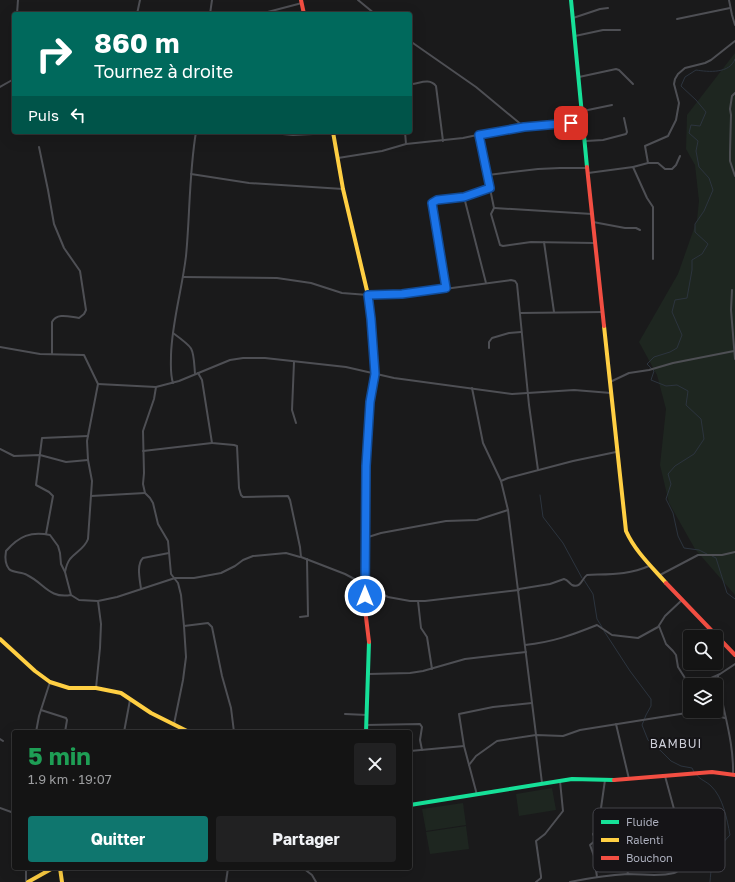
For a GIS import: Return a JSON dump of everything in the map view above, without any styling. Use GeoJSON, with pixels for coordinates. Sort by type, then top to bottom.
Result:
{"type":"FeatureCollection","features":[{"type":"Feature","properties":{"kind":"main road"},"geometry":{"type":"LineString","coordinates":[[571,0],[616,452],[626,531],[634,547],[735,655]]}},
{"type":"Feature","properties":{"kind":"main road"},"geometry":{"type":"LineString","coordinates":[[302,2],[304,12]]}},
{"type":"Feature","properties":{"kind":"main road"},"geometry":{"type":"LineString","coordinates":[[333,134],[343,189],[368,295],[375,374],[370,402],[366,466],[365,609],[369,636],[369,674],[366,730]]}},
{"type":"Feature","properties":{"kind":"main road"},"geometry":{"type":"LineString","coordinates":[[0,639],[35,672],[50,682],[76,689],[96,688],[121,693],[151,713],[185,730]]}},
{"type":"Feature","properties":{"kind":"main road"},"geometry":{"type":"LineString","coordinates":[[412,806],[572,779],[629,779],[712,772],[734,775]]}},
{"type":"Feature","properties":{"kind":"main road"},"geometry":{"type":"LineString","coordinates":[[27,882],[49,870]]}},
{"type":"Feature","properties":{"kind":"main road"},"geometry":{"type":"LineString","coordinates":[[60,870],[62,882]]}},
{"type":"Feature","properties":{"kind":"street"},"geometry":{"type":"LineString","coordinates":[[17,12],[18,0]]}},
{"type":"Feature","properties":{"kind":"street"},"geometry":{"type":"LineString","coordinates":[[137,12],[140,0]]}},
{"type":"Feature","properties":{"kind":"street"},"geometry":{"type":"LineString","coordinates":[[210,12],[212,0]]}},
{"type":"Feature","properties":{"kind":"street"},"geometry":{"type":"LineString","coordinates":[[358,0],[373,12]]}},
{"type":"Feature","properties":{"kind":"street"},"geometry":{"type":"LineString","coordinates":[[729,0],[735,25]]}},
{"type":"Feature","properties":{"kind":"street"},"geometry":{"type":"LineString","coordinates":[[267,12],[302,2]]}},
{"type":"Feature","properties":{"kind":"street"},"geometry":{"type":"LineString","coordinates":[[573,18],[600,9],[608,8]]}},
{"type":"Feature","properties":{"kind":"street"},"geometry":{"type":"LineString","coordinates":[[677,19],[730,8]]}},
{"type":"Feature","properties":{"kind":"street"},"geometry":{"type":"LineString","coordinates":[[575,36],[603,30],[620,30]]}},
{"type":"Feature","properties":{"kind":"street"},"geometry":{"type":"LineString","coordinates":[[648,162],[645,146],[668,136],[676,120],[679,103],[674,84],[678,74],[685,68],[711,60],[735,41]]}},
{"type":"Feature","properties":{"kind":"street"},"geometry":{"type":"LineString","coordinates":[[412,42],[476,87],[524,127]]}},
{"type":"Feature","properties":{"kind":"street"},"geometry":{"type":"LineString","coordinates":[[578,77],[616,69],[619,70],[633,84]]}},
{"type":"Feature","properties":{"kind":"street"},"geometry":{"type":"LineString","coordinates":[[0,87],[12,80]]}},
{"type":"Feature","properties":{"kind":"street"},"geometry":{"type":"LineString","coordinates":[[412,84],[430,82],[434,83],[436,86],[443,141]]}},
{"type":"Feature","properties":{"kind":"street"},"geometry":{"type":"LineString","coordinates":[[735,93],[732,96],[730,109],[730,161],[735,176]]}},
{"type":"Feature","properties":{"kind":"street"},"geometry":{"type":"LineString","coordinates":[[582,111],[612,105]]}},
{"type":"Feature","properties":{"kind":"street"},"geometry":{"type":"LineString","coordinates":[[585,141],[603,140],[626,134],[627,132],[624,118]]}},
{"type":"Feature","properties":{"kind":"street"},"geometry":{"type":"LineString","coordinates":[[338,158],[382,151],[406,144],[443,141],[524,127],[583,122]]}},
{"type":"Feature","properties":{"kind":"street"},"geometry":{"type":"LineString","coordinates":[[173,383],[171,374],[172,333],[183,277],[188,228],[192,157],[196,134]]}},
{"type":"Feature","properties":{"kind":"street"},"geometry":{"type":"LineString","coordinates":[[283,134],[313,134]]}},
{"type":"Feature","properties":{"kind":"street"},"geometry":{"type":"LineString","coordinates":[[405,134],[406,144]]}},
{"type":"Feature","properties":{"kind":"street"},"geometry":{"type":"LineString","coordinates":[[479,135],[494,208],[491,214],[500,245],[503,246],[544,242],[595,243]]}},
{"type":"Feature","properties":{"kind":"street"},"geometry":{"type":"LineString","coordinates":[[39,147],[54,224],[64,248],[80,271],[86,310],[79,318],[60,315],[54,318],[52,322],[52,354]]}},
{"type":"Feature","properties":{"kind":"street"},"geometry":{"type":"LineString","coordinates":[[488,175],[545,168],[588,171],[633,167],[648,162],[658,163],[665,169],[672,169],[676,165],[680,156]]}},
{"type":"Feature","properties":{"kind":"street"},"geometry":{"type":"LineString","coordinates":[[633,167],[647,198],[653,207],[653,259]]}},
{"type":"Feature","properties":{"kind":"street"},"geometry":{"type":"LineString","coordinates":[[191,174],[249,183],[343,189]]}},
{"type":"Feature","properties":{"kind":"street"},"geometry":{"type":"LineString","coordinates":[[446,288],[432,203],[437,200],[464,197],[490,188]]}},
{"type":"Feature","properties":{"kind":"street"},"geometry":{"type":"LineString","coordinates":[[464,197],[486,283]]}},
{"type":"Feature","properties":{"kind":"street"},"geometry":{"type":"LineString","coordinates":[[494,208],[592,214]]}},
{"type":"Feature","properties":{"kind":"street"},"geometry":{"type":"LineString","coordinates":[[593,222],[625,228],[636,228],[640,230]]}},
{"type":"Feature","properties":{"kind":"street"},"geometry":{"type":"LineString","coordinates":[[544,242],[554,312]]}},
{"type":"Feature","properties":{"kind":"street"},"geometry":{"type":"LineString","coordinates":[[183,277],[278,278],[311,283],[342,293],[368,295],[402,294],[511,280],[515,281],[517,284],[521,332],[538,470]]}},
{"type":"Feature","properties":{"kind":"street"},"geometry":{"type":"LineString","coordinates":[[732,290],[731,310],[735,359]]}},
{"type":"Feature","properties":{"kind":"street"},"geometry":{"type":"LineString","coordinates":[[520,313],[603,312]]}},
{"type":"Feature","properties":{"kind":"street"},"geometry":{"type":"LineString","coordinates":[[489,348],[489,342],[492,338],[509,333],[521,332]]}},
{"type":"Feature","properties":{"kind":"street"},"geometry":{"type":"LineString","coordinates":[[172,333],[189,345],[192,349],[197,374],[202,380],[212,443]]}},
{"type":"Feature","properties":{"kind":"street"},"geometry":{"type":"LineString","coordinates":[[0,347],[40,354],[84,355],[98,384],[88,436],[88,460],[92,481],[88,539],[71,558],[65,572]]}},
{"type":"Feature","properties":{"kind":"street"},"geometry":{"type":"LineString","coordinates":[[610,382],[629,373],[734,351]]}},
{"type":"Feature","properties":{"kind":"street"},"geometry":{"type":"LineString","coordinates":[[98,384],[156,387],[173,383],[230,360],[243,358],[265,358],[346,367],[375,374],[512,394],[574,390],[610,393]]}},
{"type":"Feature","properties":{"kind":"street"},"geometry":{"type":"LineString","coordinates":[[294,362],[292,410],[296,423]]}},
{"type":"Feature","properties":{"kind":"street"},"geometry":{"type":"LineString","coordinates":[[156,387],[154,399],[143,432],[144,473],[142,484],[145,493],[153,503],[158,524],[168,541],[171,574],[180,587],[186,657],[174,724]]}},
{"type":"Feature","properties":{"kind":"street"},"geometry":{"type":"LineString","coordinates":[[472,388],[483,443],[501,481],[504,500],[508,510],[542,783]]}},
{"type":"Feature","properties":{"kind":"street"},"geometry":{"type":"LineString","coordinates":[[46,534],[53,496],[50,492],[36,485],[42,438],[88,436]]}},
{"type":"Feature","properties":{"kind":"street"},"geometry":{"type":"LineString","coordinates":[[143,451],[212,443],[237,446],[239,488],[241,495],[243,497],[288,496],[301,557]]}},
{"type":"Feature","properties":{"kind":"street"},"geometry":{"type":"LineString","coordinates":[[0,449],[14,456],[40,455],[66,462],[88,460]]}},
{"type":"Feature","properties":{"kind":"street"},"geometry":{"type":"LineString","coordinates":[[501,481],[538,470],[616,452]]}},
{"type":"Feature","properties":{"kind":"street"},"geometry":{"type":"LineString","coordinates":[[90,496],[145,493]]}},
{"type":"Feature","properties":{"kind":"street"},"geometry":{"type":"LineString","coordinates":[[365,538],[381,533],[446,520],[477,520],[508,510]]}},
{"type":"Feature","properties":{"kind":"street"},"geometry":{"type":"LineString","coordinates":[[71,594],[60,596],[30,576],[12,571],[8,568],[6,562],[6,551],[21,537],[29,534],[50,535],[55,540],[60,553],[62,567],[65,572],[71,594],[79,600],[98,602],[175,578],[194,578],[221,573],[253,556],[286,553],[307,559],[345,574],[388,597],[418,601],[519,589],[550,584],[564,579],[576,586],[583,581],[584,577],[587,575],[612,575],[634,572],[650,565]]}},
{"type":"Feature","properties":{"kind":"street"},"geometry":{"type":"LineString","coordinates":[[660,575],[698,555],[722,555],[735,552]]}},
{"type":"Feature","properties":{"kind":"street"},"geometry":{"type":"LineString","coordinates":[[141,589],[140,560],[143,558],[169,553]]}},
{"type":"Feature","properties":{"kind":"street"},"geometry":{"type":"LineString","coordinates":[[300,617],[308,616],[307,559]]}},
{"type":"Feature","properties":{"kind":"street"},"geometry":{"type":"LineString","coordinates":[[525,645],[564,638],[596,625],[612,635],[638,638],[659,626],[665,616],[683,600]]}},
{"type":"Feature","properties":{"kind":"street"},"geometry":{"type":"LineString","coordinates":[[418,601],[422,628],[427,637],[432,669]]}},
{"type":"Feature","properties":{"kind":"street"},"geometry":{"type":"LineString","coordinates":[[96,688],[101,624],[98,602]]}},
{"type":"Feature","properties":{"kind":"street"},"geometry":{"type":"LineString","coordinates":[[184,626],[208,623],[212,627],[222,676],[231,708],[234,730]]}},
{"type":"Feature","properties":{"kind":"street"},"geometry":{"type":"LineString","coordinates":[[659,626],[666,644],[673,651],[678,667],[685,678]]}},
{"type":"Feature","properties":{"kind":"street"},"geometry":{"type":"LineString","coordinates":[[369,674],[410,673],[432,669],[465,659],[526,652]]}},
{"type":"Feature","properties":{"kind":"street"},"geometry":{"type":"LineString","coordinates":[[713,678],[735,664]]}},
{"type":"Feature","properties":{"kind":"street"},"geometry":{"type":"LineString","coordinates":[[718,676],[731,742],[734,775]]}},
{"type":"Feature","properties":{"kind":"street"},"geometry":{"type":"LineString","coordinates":[[36,730],[50,682]]}},
{"type":"Feature","properties":{"kind":"street"},"geometry":{"type":"LineString","coordinates":[[124,730],[130,698]]}},
{"type":"Feature","properties":{"kind":"street"},"geometry":{"type":"LineString","coordinates":[[477,795],[464,746],[459,716],[460,713],[500,706],[532,703]]}},
{"type":"Feature","properties":{"kind":"street"},"geometry":{"type":"LineString","coordinates":[[41,710],[66,718],[65,730]]}},
{"type":"Feature","properties":{"kind":"street"},"geometry":{"type":"LineString","coordinates":[[469,765],[476,756],[497,741],[536,735],[563,736],[576,731],[699,711],[726,718]]}},
{"type":"Feature","properties":{"kind":"street"},"geometry":{"type":"LineString","coordinates":[[345,714],[367,715]]}},
{"type":"Feature","properties":{"kind":"street"},"geometry":{"type":"LineString","coordinates":[[366,725],[420,724],[422,726],[420,740],[422,750]]}},
{"type":"Feature","properties":{"kind":"street"},"geometry":{"type":"LineString","coordinates":[[616,724],[629,779]]}},
{"type":"Feature","properties":{"kind":"street"},"geometry":{"type":"LineString","coordinates":[[412,751],[464,746]]}},
{"type":"Feature","properties":{"kind":"street"},"geometry":{"type":"LineString","coordinates":[[665,776],[674,808]]}},
{"type":"Feature","properties":{"kind":"street"},"geometry":{"type":"LineString","coordinates":[[601,808],[605,780]]}},
{"type":"Feature","properties":{"kind":"street"},"geometry":{"type":"LineString","coordinates":[[536,882],[541,881],[541,876],[536,841],[545,834],[563,811],[560,781]]}},
{"type":"Feature","properties":{"kind":"street"},"geometry":{"type":"LineString","coordinates":[[0,808],[12,812]]}},
{"type":"Feature","properties":{"kind":"street"},"geometry":{"type":"LineString","coordinates":[[593,842],[590,844],[593,853]]}},
{"type":"Feature","properties":{"kind":"street"},"geometry":{"type":"LineString","coordinates":[[26,870],[27,882]]}},
{"type":"Feature","properties":{"kind":"street"},"geometry":{"type":"LineString","coordinates":[[226,882],[228,870]]}},
{"type":"Feature","properties":{"kind":"street"},"geometry":{"type":"LineString","coordinates":[[306,870],[312,875],[316,882]]}},
{"type":"Feature","properties":{"kind":"street"},"geometry":{"type":"LineString","coordinates":[[596,872],[597,877]]}},
{"type":"Feature","properties":{"kind":"street"},"geometry":{"type":"LineString","coordinates":[[570,882],[597,877],[628,874],[646,875],[677,872]]}},
{"type":"Feature","properties":{"kind":"shaded area"},"geometry":{"type":"Polygon","coordinates":[[[735,53],[735,595],[695,549],[669,503],[660,465],[666,409],[657,375],[639,342],[678,274],[697,220],[699,201],[695,165],[686,149],[687,115],[735,53]]]}},
{"type":"Feature","properties":{"kind":"shaded area"},"geometry":{"type":"Polygon","coordinates":[[[552,788],[556,810],[519,816],[516,794],[552,788]]]}},
{"type":"Feature","properties":{"kind":"shaded area"},"geometry":{"type":"Polygon","coordinates":[[[463,803],[466,825],[426,831],[422,809],[463,803]]]}},
{"type":"Feature","properties":{"kind":"shaded area"},"geometry":{"type":"Polygon","coordinates":[[[466,826],[469,849],[430,854],[426,832],[466,826]]]}},
{"type":"Feature","properties":{"kind":"waterway"},"geometry":{"type":"LineString","coordinates":[[707,554],[699,550],[684,548],[678,536],[673,513],[666,499],[671,484],[668,474],[675,466],[694,454],[704,439],[701,419],[686,405],[688,391],[677,385],[666,386],[651,380],[654,371],[647,364],[654,357],[677,348],[682,335],[672,312],[675,300],[687,298],[692,270],[692,260],[702,254],[708,244],[695,232],[695,224],[704,211],[713,190],[709,178],[699,167],[696,151],[698,141],[689,133],[691,125],[700,126],[706,112],[681,86],[685,77],[696,70],[724,70],[732,64],[735,59]]}},
{"type":"Feature","properties":{"kind":"waterway"},"geometry":{"type":"LineString","coordinates":[[540,495],[543,517],[563,543],[582,578]]}},
{"type":"Feature","properties":{"kind":"waterway"},"geometry":{"type":"LineString","coordinates":[[712,556],[716,558],[727,593],[735,599]]}},
{"type":"Feature","properties":{"kind":"waterway"},"geometry":{"type":"LineString","coordinates":[[584,580],[593,594],[597,619],[602,627]]}},
{"type":"Feature","properties":{"kind":"waterway"},"geometry":{"type":"LineString","coordinates":[[604,631],[630,671],[651,699],[651,706],[642,725],[648,740],[671,761],[681,766],[692,768],[694,772]]}},
{"type":"Feature","properties":{"kind":"waterway"},"geometry":{"type":"LineString","coordinates":[[696,774],[699,778],[711,786],[719,796],[724,808]]}},
{"type":"Feature","properties":{"kind":"waterway"},"geometry":{"type":"LineString","coordinates":[[725,813],[730,835],[725,840]]}},
{"type":"Feature","properties":{"kind":"waterway"},"geometry":{"type":"LineString","coordinates":[[710,882],[711,872]]}},
{"type":"Feature","properties":{"kind":"traffic: fast"},"geometry":{"type":"LineString","coordinates":[[571,0],[587,167]]}},
{"type":"Feature","properties":{"kind":"traffic: fast"},"geometry":{"type":"LineString","coordinates":[[366,730],[369,642]]}},
{"type":"Feature","properties":{"kind":"traffic: fast"},"geometry":{"type":"LineString","coordinates":[[412,805],[572,779],[614,780]]}},
{"type":"Feature","properties":{"kind":"traffic: slow"},"geometry":{"type":"LineString","coordinates":[[333,134],[343,189],[368,295],[373,352]]}},
{"type":"Feature","properties":{"kind":"traffic: slow"},"geometry":{"type":"LineString","coordinates":[[604,326],[626,531],[639,552],[666,583]]}},
{"type":"Feature","properties":{"kind":"traffic: slow"},"geometry":{"type":"LineString","coordinates":[[0,639],[35,671],[50,682],[69,688],[96,688],[121,693],[151,713],[185,730]]}},
{"type":"Feature","properties":{"kind":"traffic: slow"},"geometry":{"type":"LineString","coordinates":[[28,882],[49,870]]}},
{"type":"Feature","properties":{"kind":"traffic: slow"},"geometry":{"type":"LineString","coordinates":[[60,870],[62,882]]}},
{"type":"Feature","properties":{"kind":"traffic: jam"},"geometry":{"type":"LineString","coordinates":[[301,0],[304,12]]}},
{"type":"Feature","properties":{"kind":"traffic: jam"},"geometry":{"type":"LineString","coordinates":[[587,167],[604,326]]}},
{"type":"Feature","properties":{"kind":"traffic: jam"},"geometry":{"type":"LineString","coordinates":[[369,642],[365,609],[365,490],[370,402],[375,374],[373,352]]}},
{"type":"Feature","properties":{"kind":"traffic: jam"},"geometry":{"type":"LineString","coordinates":[[666,583],[735,655]]}},
{"type":"Feature","properties":{"kind":"traffic: jam"},"geometry":{"type":"LineString","coordinates":[[614,780],[712,772],[735,775]]}},
{"type":"Feature","properties":{"kind":"district","name":"BAMBUI"},"geometry":{"type":"Point","coordinates":[676,743]}},
{"type":"Feature","properties":{"kind":"route"},"geometry":{"type":"LineString","coordinates":[[365,596],[366,466],[370,402],[375,374],[368,295],[402,294],[446,288],[432,203],[437,200],[457,199],[490,188],[479,135],[505,129],[571,123]]}}]}
